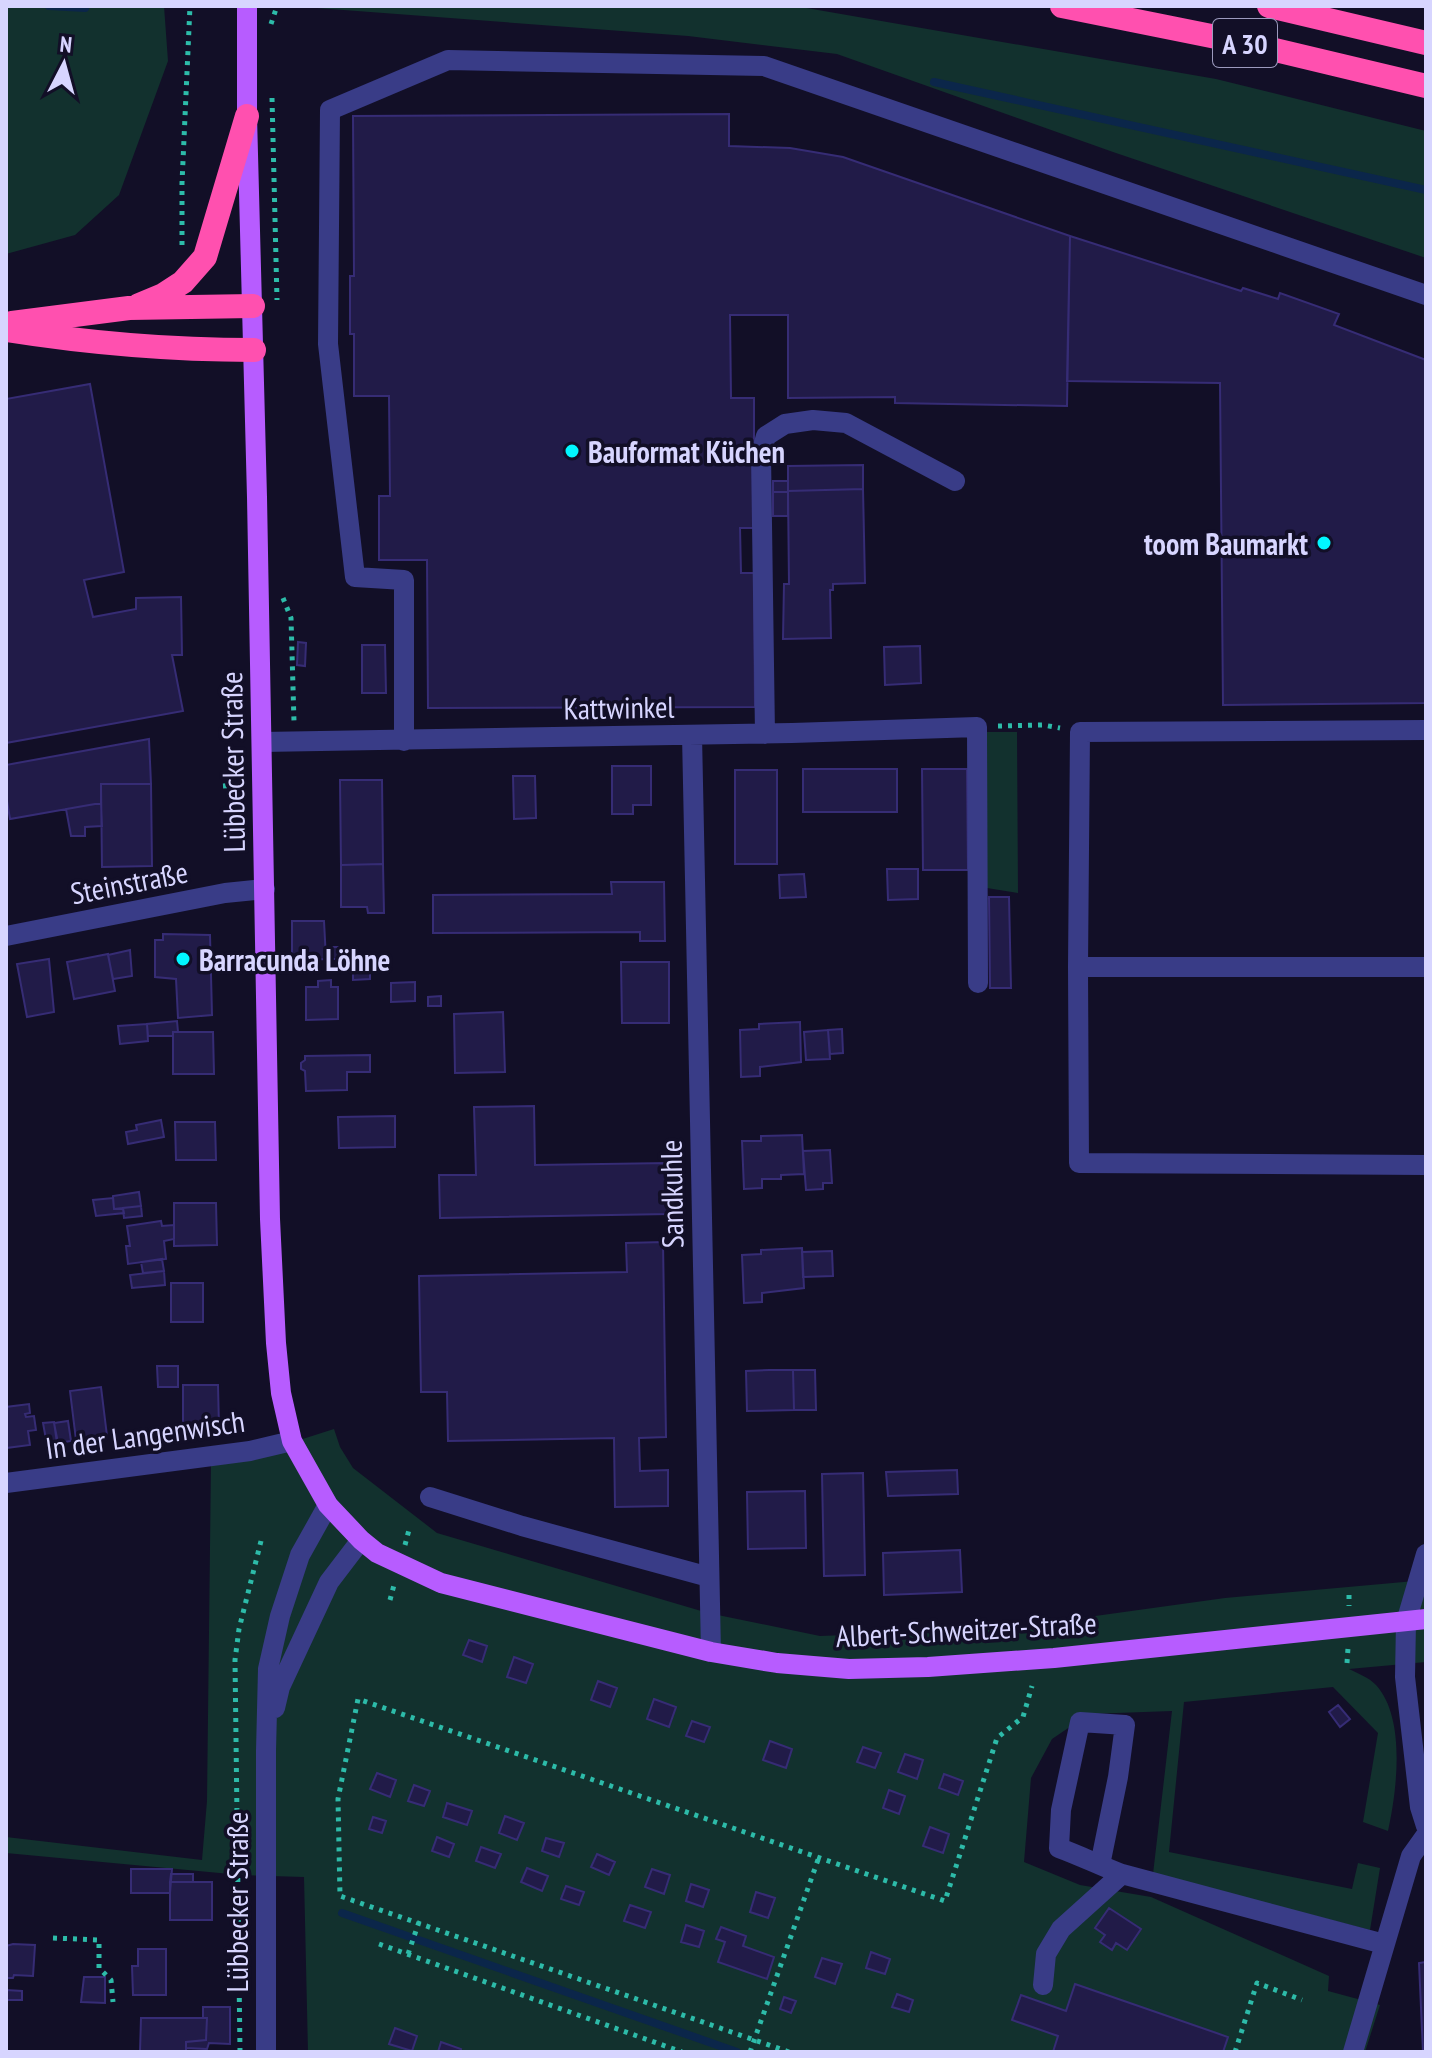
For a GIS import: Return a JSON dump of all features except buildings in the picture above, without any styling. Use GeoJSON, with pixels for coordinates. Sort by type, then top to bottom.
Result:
{"type":"FeatureCollection","features":[{"type":"Feature","properties":{"kind":"highway","name":"A 30"},"geometry":{"type":"LineString","coordinates":[[1062,6],[1246,43],[1426,86]]}},
{"type":"Feature","properties":{"kind":"highway","name":"A 30"},"geometry":{"type":"LineString","coordinates":[[1269,6],[1426,43]]}},
{"type":"Feature","properties":{"kind":"highway"},"geometry":{"type":"LineString","coordinates":[[129,308],[163,295],[194,271],[205,257],[247,116]]}},
{"type":"Feature","properties":{"kind":"highway"},"geometry":{"type":"LineString","coordinates":[[6,324],[129,308],[253,306]]}},
{"type":"Feature","properties":{"kind":"highway"},"geometry":{"type":"LineString","coordinates":[[6,330],[61,339],[208,350],[254,350]]}},
{"type":"Feature","properties":{"kind":"main road","name":"Lübbecker Straße"},"geometry":{"type":"LineString","coordinates":[[247,6],[272,1266],[281,1393],[292,1441],[328,1505],[377,1553],[441,1583]]}},
{"type":"Feature","properties":{"kind":"main road","name":"Albert-Schweitzer-Straße"},"geometry":{"type":"LineString","coordinates":[[441,1583],[711,1652],[777,1663],[849,1669],[915,1668],[1054,1658],[1416,1620]]}},
{"type":"Feature","properties":{"kind":"street"},"geometry":{"type":"LineString","coordinates":[[404,741],[404,580],[355,577],[328,344],[330,110],[448,60],[764,66],[1426,295]]}},
{"type":"Feature","properties":{"kind":"street"},"geometry":{"type":"LineString","coordinates":[[765,734],[761,454],[766,436],[785,424],[813,420],[846,423],[955,481]]}},
{"type":"Feature","properties":{"kind":"street"},"geometry":{"type":"LineString","coordinates":[[977,727],[978,983]]}},
{"type":"Feature","properties":{"kind":"street","name":"Kattwinkel"},"geometry":{"type":"LineString","coordinates":[[262,742],[765,734],[977,727]]}},
{"type":"Feature","properties":{"kind":"street"},"geometry":{"type":"LineString","coordinates":[[1426,730],[1080,732],[1078,967],[1079,1163],[1426,1165]]}},
{"type":"Feature","properties":{"kind":"street","name":"Sandkuhle"},"geometry":{"type":"LineString","coordinates":[[692,735],[711,1652]]}},
{"type":"Feature","properties":{"kind":"street","name":"Steinstraße"},"geometry":{"type":"LineString","coordinates":[[6,936],[225,893],[265,889]]}},
{"type":"Feature","properties":{"kind":"street"},"geometry":{"type":"LineString","coordinates":[[1078,967],[1426,967]]}},
{"type":"Feature","properties":{"kind":"street","name":"In der Langenwisch"},"geometry":{"type":"LineString","coordinates":[[6,1483],[250,1451],[292,1441]]}},
{"type":"Feature","properties":{"kind":"street"},"geometry":{"type":"LineString","coordinates":[[430,1497],[522,1526],[709,1577]]}},
{"type":"Feature","properties":{"kind":"street","name":"Lübbecker Straße"},"geometry":{"type":"LineString","coordinates":[[266,2052],[268,1669],[280,1616],[300,1555],[328,1505]]}},
{"type":"Feature","properties":{"kind":"street","name":"Lübbecker Straße"},"geometry":{"type":"LineString","coordinates":[[266,1751],[280,1687],[329,1582],[361,1540]]}},
{"type":"Feature","properties":{"kind":"street"},"geometry":{"type":"LineString","coordinates":[[1423,1817],[1405,1677],[1426,1554]]}},
{"type":"Feature","properties":{"kind":"street"},"geometry":{"type":"LineString","coordinates":[[1100,1865],[1125,1725],[1080,1722],[1061,1810],[1059,1848],[1100,1865],[1122,1874],[1384,1944]]}},
{"type":"Feature","properties":{"kind":"street"},"geometry":{"type":"LineString","coordinates":[[1423,1817],[1426,1773]]}},
{"type":"Feature","properties":{"kind":"street"},"geometry":{"type":"LineString","coordinates":[[1353,2052],[1411,1856],[1426,1835]]}},
{"type":"Feature","properties":{"kind":"street"},"geometry":{"type":"LineString","coordinates":[[1043,1985],[1046,1954],[1061,1929],[1122,1874]]}},
{"type":"Feature","properties":{"kind":"path"},"geometry":{"type":"LineString","coordinates":[[190,6],[182,257],[194,271]]}},
{"type":"Feature","properties":{"kind":"path"},"geometry":{"type":"LineString","coordinates":[[270,28],[277,6]]}},
{"type":"Feature","properties":{"kind":"path"},"geometry":{"type":"LineString","coordinates":[[272,90],[277,308]]}},
{"type":"Feature","properties":{"kind":"path"},"geometry":{"type":"LineString","coordinates":[[281,592],[291,618],[294,740]]}},
{"type":"Feature","properties":{"kind":"path"},"geometry":{"type":"LineString","coordinates":[[977,727],[1043,725],[1080,732]]}},
{"type":"Feature","properties":{"kind":"path"},"geometry":{"type":"LineString","coordinates":[[240,2052],[235,1660],[239,1629],[262,1537]]}},
{"type":"Feature","properties":{"kind":"path"},"geometry":{"type":"LineString","coordinates":[[789,2052],[340,1896],[338,1799],[358,1699],[945,1901],[997,1738],[1023,1717],[1032,1686]]}},
{"type":"Feature","properties":{"kind":"path"},"geometry":{"type":"LineString","coordinates":[[750,2050],[819,1857]]}},
{"type":"Feature","properties":{"kind":"path"},"geometry":{"type":"LineString","coordinates":[[409,1952],[418,1925]]}},
{"type":"Feature","properties":{"kind":"path"},"geometry":{"type":"LineString","coordinates":[[53,1938],[99,1940],[99,1968],[111,1980],[113,2002]]}},
{"type":"Feature","properties":{"kind":"path"},"geometry":{"type":"LineString","coordinates":[[379,1944],[409,1952],[682,2052]]}},
{"type":"Feature","properties":{"kind":"path"},"geometry":{"type":"LineString","coordinates":[[1235,2052],[1257,1983],[1302,2000]]}},
{"type":"Feature","properties":{"kind":"green space"},"geometry":{"type":"Polygon","coordinates":[[[6,6],[164,6],[168,61],[119,195],[75,235],[6,254],[6,6]]]}},
{"type":"Feature","properties":{"kind":"green space"},"geometry":{"type":"Polygon","coordinates":[[[318,6],[795,6],[1216,79],[1426,131],[1426,258],[837,54],[688,36],[318,6]]]}},
{"type":"Feature","properties":{"kind":"green space"},"geometry":{"type":"Polygon","coordinates":[[[987,732],[1017,732],[1018,893],[987,888],[987,732]]]}},
{"type":"Feature","properties":{"kind":"green space"},"geometry":{"type":"Polygon","coordinates":[[[334,1429],[340,1447],[353,1468],[437,1533],[708,1613],[820,1636],[1002,1629],[1225,1598],[1426,1580],[1426,1662],[1349,1669],[1376,1685],[1392,1716],[1397,1755],[1388,1831],[1363,1822],[1378,1733],[1333,1687],[1184,1702],[1169,1852],[1352,1889],[1358,1863],[1380,1868],[1370,1930],[1153,1874],[1172,1711],[1089,1714],[1052,1739],[1031,1778],[1024,1862],[1080,1885],[1151,1897],[1329,1976],[1328,1991],[1380,2005],[1365,2052],[308,2052],[304,1877],[241,1875],[6,1853],[6,1837],[202,1860],[207,1801],[211,1462],[246,1457],[334,1429]]]}},
{"type":"Feature","properties":{"kind":"waterway"},"geometry":{"type":"LineString","coordinates":[[49,6],[85,8]]}},
{"type":"Feature","properties":{"kind":"waterway"},"geometry":{"type":"LineString","coordinates":[[934,82],[1426,190]]}},
{"type":"Feature","properties":{"kind":"waterway"},"geometry":{"type":"LineString","coordinates":[[342,1913],[737,2052]]}},
{"type":"Feature","properties":{"kind":"place","name":"Bauformat Küchen"},"geometry":{"type":"Point","coordinates":[572,451]}},
{"type":"Feature","properties":{"kind":"place","name":"toom Baumarkt"},"geometry":{"type":"Point","coordinates":[1324,543]}},
{"type":"Feature","properties":{"kind":"place","name":"Barracunda Löhne"},"geometry":{"type":"Point","coordinates":[183,959]}}]}
